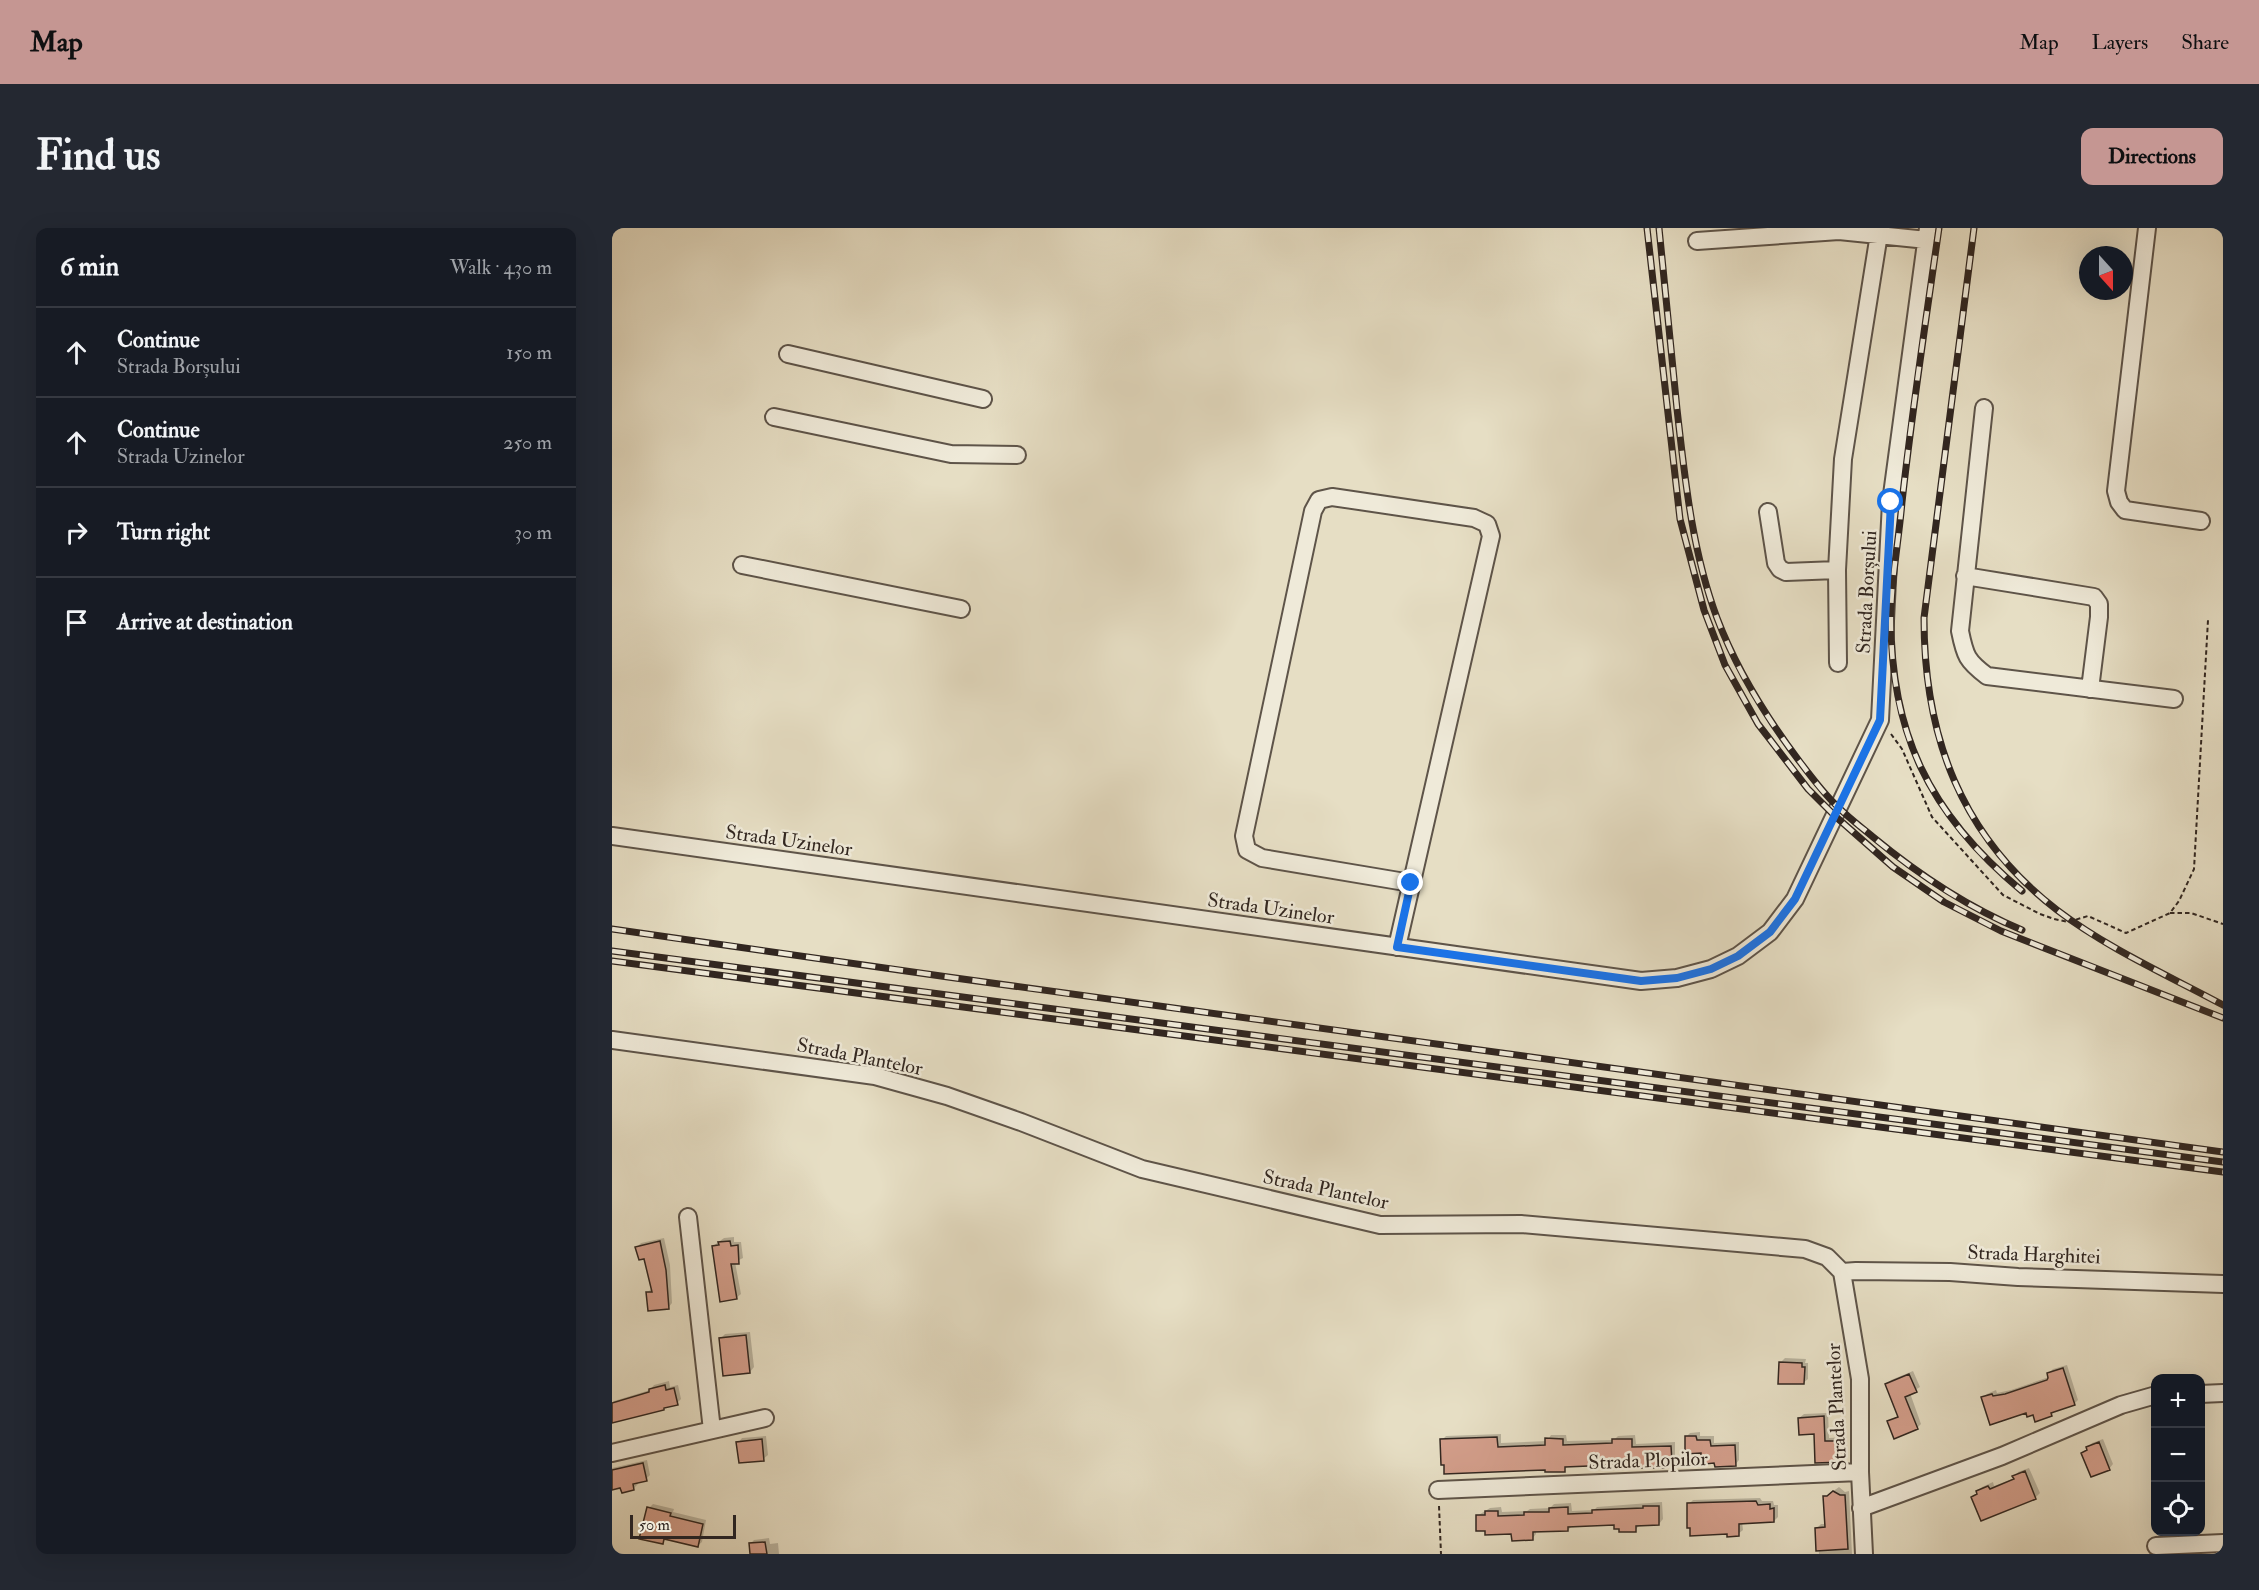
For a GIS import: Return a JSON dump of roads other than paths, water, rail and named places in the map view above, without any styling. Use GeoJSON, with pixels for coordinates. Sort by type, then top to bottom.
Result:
{"type":"FeatureCollection","features":[{"type":"Feature","properties":{"kind":"street"},"geometry":{"type":"LineString","coordinates":[[2147,228],[2116,491],[2119,502],[2126,510],[2201,521]]}},
{"type":"Feature","properties":{"kind":"street"},"geometry":{"type":"LineString","coordinates":[[1698,241],[1839,231],[1927,234]]}},
{"type":"Feature","properties":{"kind":"street"},"geometry":{"type":"LineString","coordinates":[[1838,663],[1837,570],[1843,459],[1879,234]]}},
{"type":"Feature","properties":{"kind":"street","name":"Strada Borșului"},"geometry":{"type":"LineString","coordinates":[[1839,806],[1880,720],[1891,502],[1927,234]]}},
{"type":"Feature","properties":{"kind":"street"},"geometry":{"type":"LineString","coordinates":[[788,354],[983,399]]}},
{"type":"Feature","properties":{"kind":"street"},"geometry":{"type":"LineString","coordinates":[[1984,408],[1960,632],[1964,650],[1971,664],[1987,676],[2174,699]]}},
{"type":"Feature","properties":{"kind":"street"},"geometry":{"type":"LineString","coordinates":[[774,417],[951,454],[1017,455]]}},
{"type":"Feature","properties":{"kind":"street"},"geometry":{"type":"LineString","coordinates":[[1397,947],[1491,536],[1487,524],[1474,518],[1332,497],[1319,500],[1312,511],[1244,836],[1247,850],[1262,858],[1411,883]]}},
{"type":"Feature","properties":{"kind":"street"},"geometry":{"type":"LineString","coordinates":[[1768,512],[1776,563],[1780,569],[1786,572],[1837,570]]}},
{"type":"Feature","properties":{"kind":"street"},"geometry":{"type":"LineString","coordinates":[[742,565],[961,609]]}},
{"type":"Feature","properties":{"kind":"street"},"geometry":{"type":"LineString","coordinates":[[1965,576],[2094,597],[2099,604],[2099,617],[2090,689]]}},
{"type":"Feature","properties":{"kind":"street","name":"Strada Uzinelor"},"geometry":{"type":"LineString","coordinates":[[612,836],[1641,981],[1677,978],[1711,969],[1738,956],[1770,932],[1795,899],[1839,806]]}},
{"type":"Feature","properties":{"kind":"street","name":"Strada Plantelor"},"geometry":{"type":"LineString","coordinates":[[612,1040],[875,1076],[958,1100],[1142,1169],[1380,1225],[1521,1224],[1805,1249],[1827,1257],[1842,1272],[1860,1379],[1860,1472],[1864,1554]]}},
{"type":"Feature","properties":{"kind":"street"},"geometry":{"type":"LineString","coordinates":[[688,1218],[712,1430]]}},
{"type":"Feature","properties":{"kind":"street","name":"Strada Harghitei"},"geometry":{"type":"LineString","coordinates":[[1842,1272],[1856,1270],[1950,1272],[2018,1277],[2223,1284]]}},
{"type":"Feature","properties":{"kind":"street"},"geometry":{"type":"LineString","coordinates":[[2205,1394],[2223,1393]]}},
{"type":"Feature","properties":{"kind":"street"},"geometry":{"type":"LineString","coordinates":[[1862,1508],[2002,1456],[2121,1405],[2151,1396]]}},
{"type":"Feature","properties":{"kind":"street"},"geometry":{"type":"LineString","coordinates":[[612,1453],[765,1418]]}},
{"type":"Feature","properties":{"kind":"street","name":"Strada Plopilor"},"geometry":{"type":"LineString","coordinates":[[1438,1490],[1860,1472]]}},
{"type":"Feature","properties":{"kind":"street"},"geometry":{"type":"LineString","coordinates":[[2156,1546],[2223,1544]]}},
{"type":"Feature","properties":{"kind":"railway"},"geometry":{"type":"LineString","coordinates":[[1647,228],[1680,519],[1704,610],[1725,665],[1758,724],[1808,789],[1835,816],[1893,867],[1944,902],[2001,931],[2223,1018]]}},
{"type":"Feature","properties":{"kind":"railway"},"geometry":{"type":"LineString","coordinates":[[1659,228],[1680,435],[1695,541],[1708,593],[1725,638],[1743,675],[1787,745],[1818,786],[1842,811],[1926,877],[1982,911],[2022,930]]}},
{"type":"Feature","properties":{"kind":"railway"},"geometry":{"type":"LineString","coordinates":[[1939,228],[1910,434],[1894,570],[1891,611],[1892,655],[1907,732],[1921,768],[1939,800],[1962,832],[2022,891]]}},
{"type":"Feature","properties":{"kind":"railway"},"geometry":{"type":"LineString","coordinates":[[1974,228],[1924,618],[1931,703],[1941,743],[1954,781],[1973,816],[1996,850],[2024,881],[2057,910],[2096,937],[2223,1005]]}},
{"type":"Feature","properties":{"kind":"railway"},"geometry":{"type":"LineString","coordinates":[[612,929],[2223,1152]]}},
{"type":"Feature","properties":{"kind":"railway"},"geometry":{"type":"LineString","coordinates":[[612,951],[2223,1162]]}},
{"type":"Feature","properties":{"kind":"railway"},"geometry":{"type":"LineString","coordinates":[[612,961],[2223,1172]]}}]}
